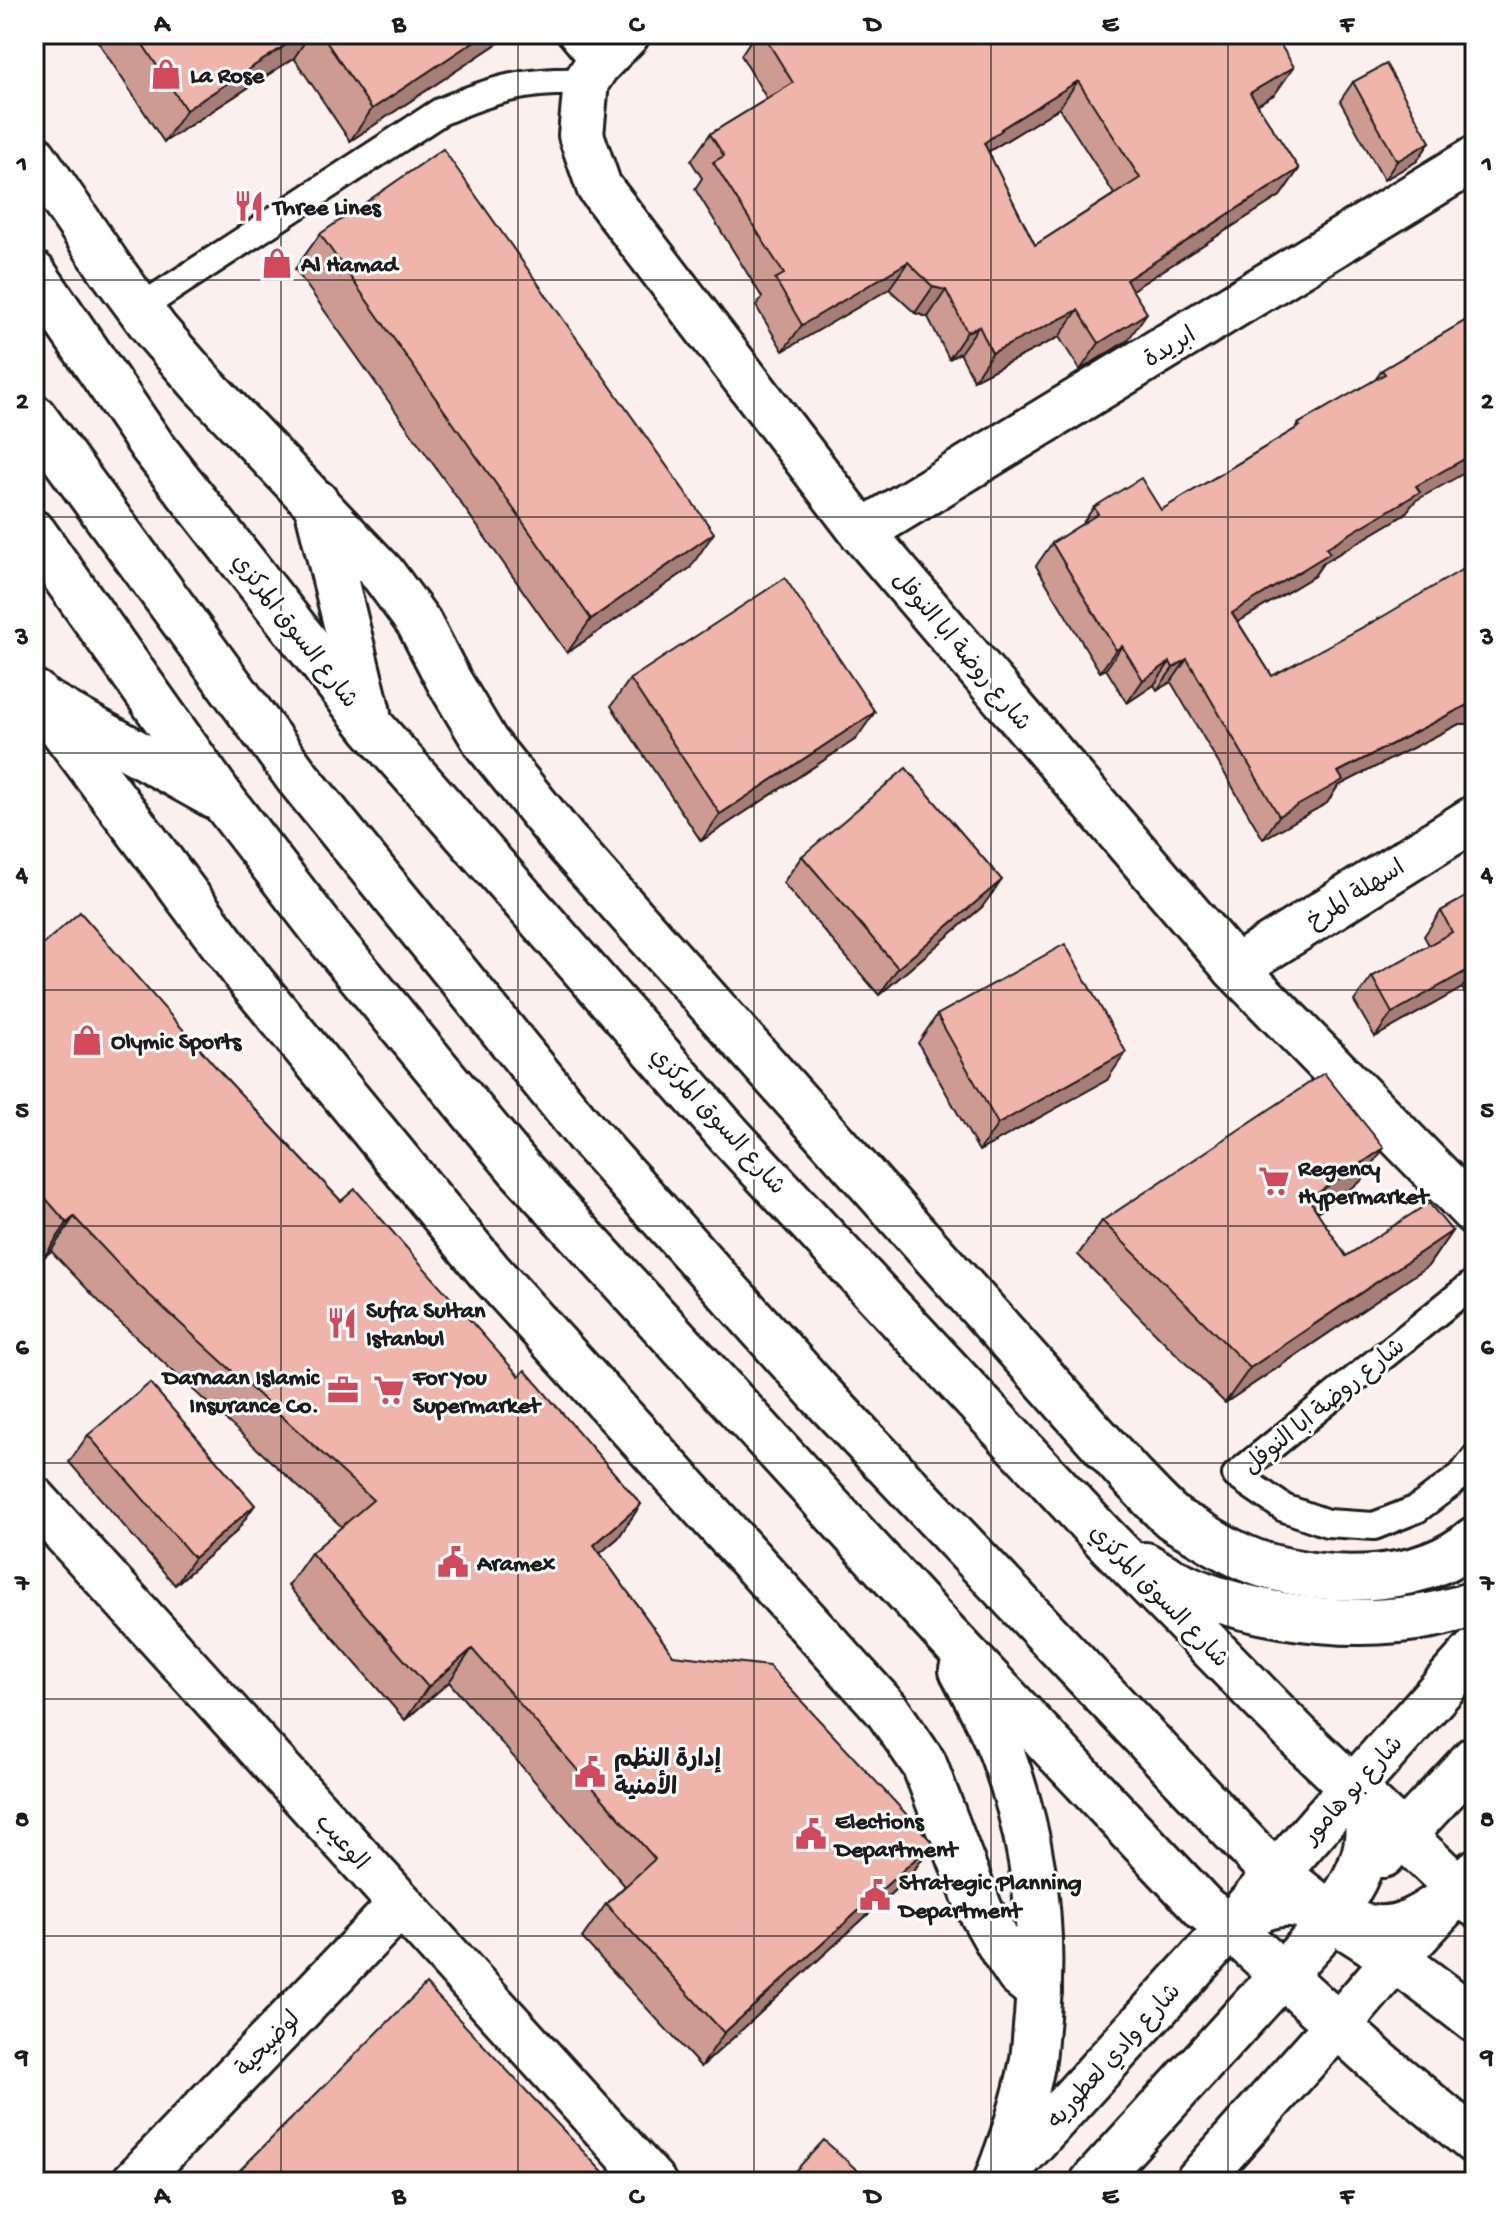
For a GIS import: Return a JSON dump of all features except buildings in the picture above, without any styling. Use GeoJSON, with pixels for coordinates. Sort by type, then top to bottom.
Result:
{"type":"FeatureCollection","features":[{"type":"Feature","properties":{"kind":"main road"},"geometry":{"type":"LineString","coordinates":[[585,60],[627,34]]}},
{"type":"Feature","properties":{"kind":"main road","name":"شارع روضة ابا النوفل"},"geometry":{"type":"LineString","coordinates":[[585,60],[581,135],[599,187],[862,532],[1235,968],[1475,1213]]}},
{"type":"Feature","properties":{"kind":"main road"},"geometry":{"type":"LineString","coordinates":[[34,157],[140,308],[203,385],[383,574],[419,623],[486,743],[565,841],[1130,1475],[1174,1518],[1225,1548],[1269,1567],[1325,1577],[1379,1576],[1427,1567],[1465,1548],[1475,1539]]}},
{"type":"Feature","properties":{"kind":"main road","name":"ابريدة"},"geometry":{"type":"LineString","coordinates":[[862,532],[1475,159]]}},
{"type":"Feature","properties":{"kind":"main road","name":"شارع السوق المركزي"},"geometry":{"type":"LineString","coordinates":[[34,274],[152,446],[372,727],[730,1136],[1105,1539],[1304,1742],[1401,1834],[1470,1889]]}},
{"type":"Feature","properties":{"kind":"main road"},"geometry":{"type":"LineString","coordinates":[[34,417],[298,778],[586,1133],[821,1395],[1260,1859],[1334,1918],[1396,1958],[1475,2020]]}},
{"type":"Feature","properties":{"kind":"main road"},"geometry":{"type":"LineString","coordinates":[[316,502],[372,727]]}},
{"type":"Feature","properties":{"kind":"main road"},"geometry":{"type":"LineString","coordinates":[[34,533],[225,803],[326,934],[519,1168],[944,1632],[1205,1909],[1230,1927],[1338,2026],[1475,2142]]}},
{"type":"Feature","properties":{"kind":"main road"},"geometry":{"type":"LineString","coordinates":[[37,695],[225,803]]}},
{"type":"Feature","properties":{"kind":"main road"},"geometry":{"type":"LineString","coordinates":[[37,695],[253,984],[489,1271],[887,1710],[924,1764],[980,1910],[1019,1975],[1039,1991]]}},
{"type":"Feature","properties":{"kind":"main road","name":"اسهلة المرخ"},"geometry":{"type":"LineString","coordinates":[[1235,968],[1475,818]]}},
{"type":"Feature","properties":{"kind":"main road","name":"الوعيب"},"geometry":{"type":"LineString","coordinates":[[34,1499],[653,2182]]}},
{"type":"Feature","properties":{"kind":"main road"},"geometry":{"type":"LineString","coordinates":[[1105,1539],[1153,1570],[1192,1588],[1259,1611],[1316,1620],[1374,1622],[1431,1615],[1475,1604]]}},
{"type":"Feature","properties":{"kind":"main road"},"geometry":{"type":"LineString","coordinates":[[944,1632],[1001,1751],[1021,1812],[1034,1873],[1041,1937],[1033,2063],[1018,2125],[996,2182]]}},
{"type":"Feature","properties":{"kind":"main road","name":"شارع بو هامور"},"geometry":{"type":"LineString","coordinates":[[1230,1927],[1475,1651]]}},
{"type":"Feature","properties":{"kind":"main road"},"geometry":{"type":"LineString","coordinates":[[1093,2182],[1334,1918],[1401,1834],[1475,1758]]}},
{"type":"Feature","properties":{"kind":"main road"},"geometry":{"type":"LineString","coordinates":[[1338,2026],[1323,2001],[1318,1968],[1334,1918],[1361,1866],[1368,1841],[1365,1809],[1352,1787]]}},
{"type":"Feature","properties":{"kind":"main road"},"geometry":{"type":"LineString","coordinates":[[1230,1927],[1264,1907],[1283,1904],[1309,1907],[1366,1927],[1389,1928],[1429,1912],[1470,1889]]}},
{"type":"Feature","properties":{"kind":"main road"},"geometry":{"type":"LineString","coordinates":[[1197,2182],[1396,1958],[1470,1889]]}},
{"type":"Feature","properties":{"kind":"main road","name":"لوضيحية"},"geometry":{"type":"LineString","coordinates":[[134,2182],[401,1904]]}},
{"type":"Feature","properties":{"kind":"main road","name":"شارع وادي لعطوريه"},"geometry":{"type":"LineString","coordinates":[[996,2182],[1230,1927]]}},
{"type":"Feature","properties":{"kind":"lane"},"geometry":{"type":"LineString","coordinates":[[140,308],[440,112],[478,95],[552,81],[585,60]]}},
{"type":"Feature","properties":{"kind":"lane","name":"شارع روضة ابا النوفل"},"geometry":{"type":"LineString","coordinates":[[1475,1282],[1236,1475],[1284,1508],[1327,1523],[1374,1526],[1417,1509],[1461,1476],[1475,1458]]}},
{"type":"Feature","properties":{"kind":"place","name":"La Rose"},"geometry":{"type":"Point","coordinates":[166,74]}},
{"type":"Feature","properties":{"kind":"place","name":"Three Lines"},"geometry":{"type":"Point","coordinates":[249,206]}},
{"type":"Feature","properties":{"kind":"place","name":"Al Hamad"},"geometry":{"type":"Point","coordinates":[277,263]}},
{"type":"Feature","properties":{"kind":"place","name":"Olymic Sports"},"geometry":{"type":"Point","coordinates":[87,1040]}},
{"type":"Feature","properties":{"kind":"place","name":"Regency Hypermarket"},"geometry":{"type":"Point","coordinates":[1274,1181]}},
{"type":"Feature","properties":{"kind":"place","name":"Sufra Sultan Istanbul"},"geometry":{"type":"Point","coordinates":[342,1323]}},
{"type":"Feature","properties":{"kind":"place","name":"Darnaan Islamic Insurance Co."},"geometry":{"type":"Point","coordinates":[343,1390]}},
{"type":"Feature","properties":{"kind":"place","name":"For You Supermarket"},"geometry":{"type":"Point","coordinates":[389,1390]}},
{"type":"Feature","properties":{"kind":"place","name":"Aramex"},"geometry":{"type":"Point","coordinates":[453,1562]}},
{"type":"Feature","properties":{"kind":"place","name":"إدارة النظم الأمنية"},"geometry":{"type":"Point","coordinates":[590,1772]}},
{"type":"Feature","properties":{"kind":"place","name":"Elections Department"},"geometry":{"type":"Point","coordinates":[811,1834]}},
{"type":"Feature","properties":{"kind":"place","name":"Strategic Planning Department"},"geometry":{"type":"Point","coordinates":[875,1895]}}]}
